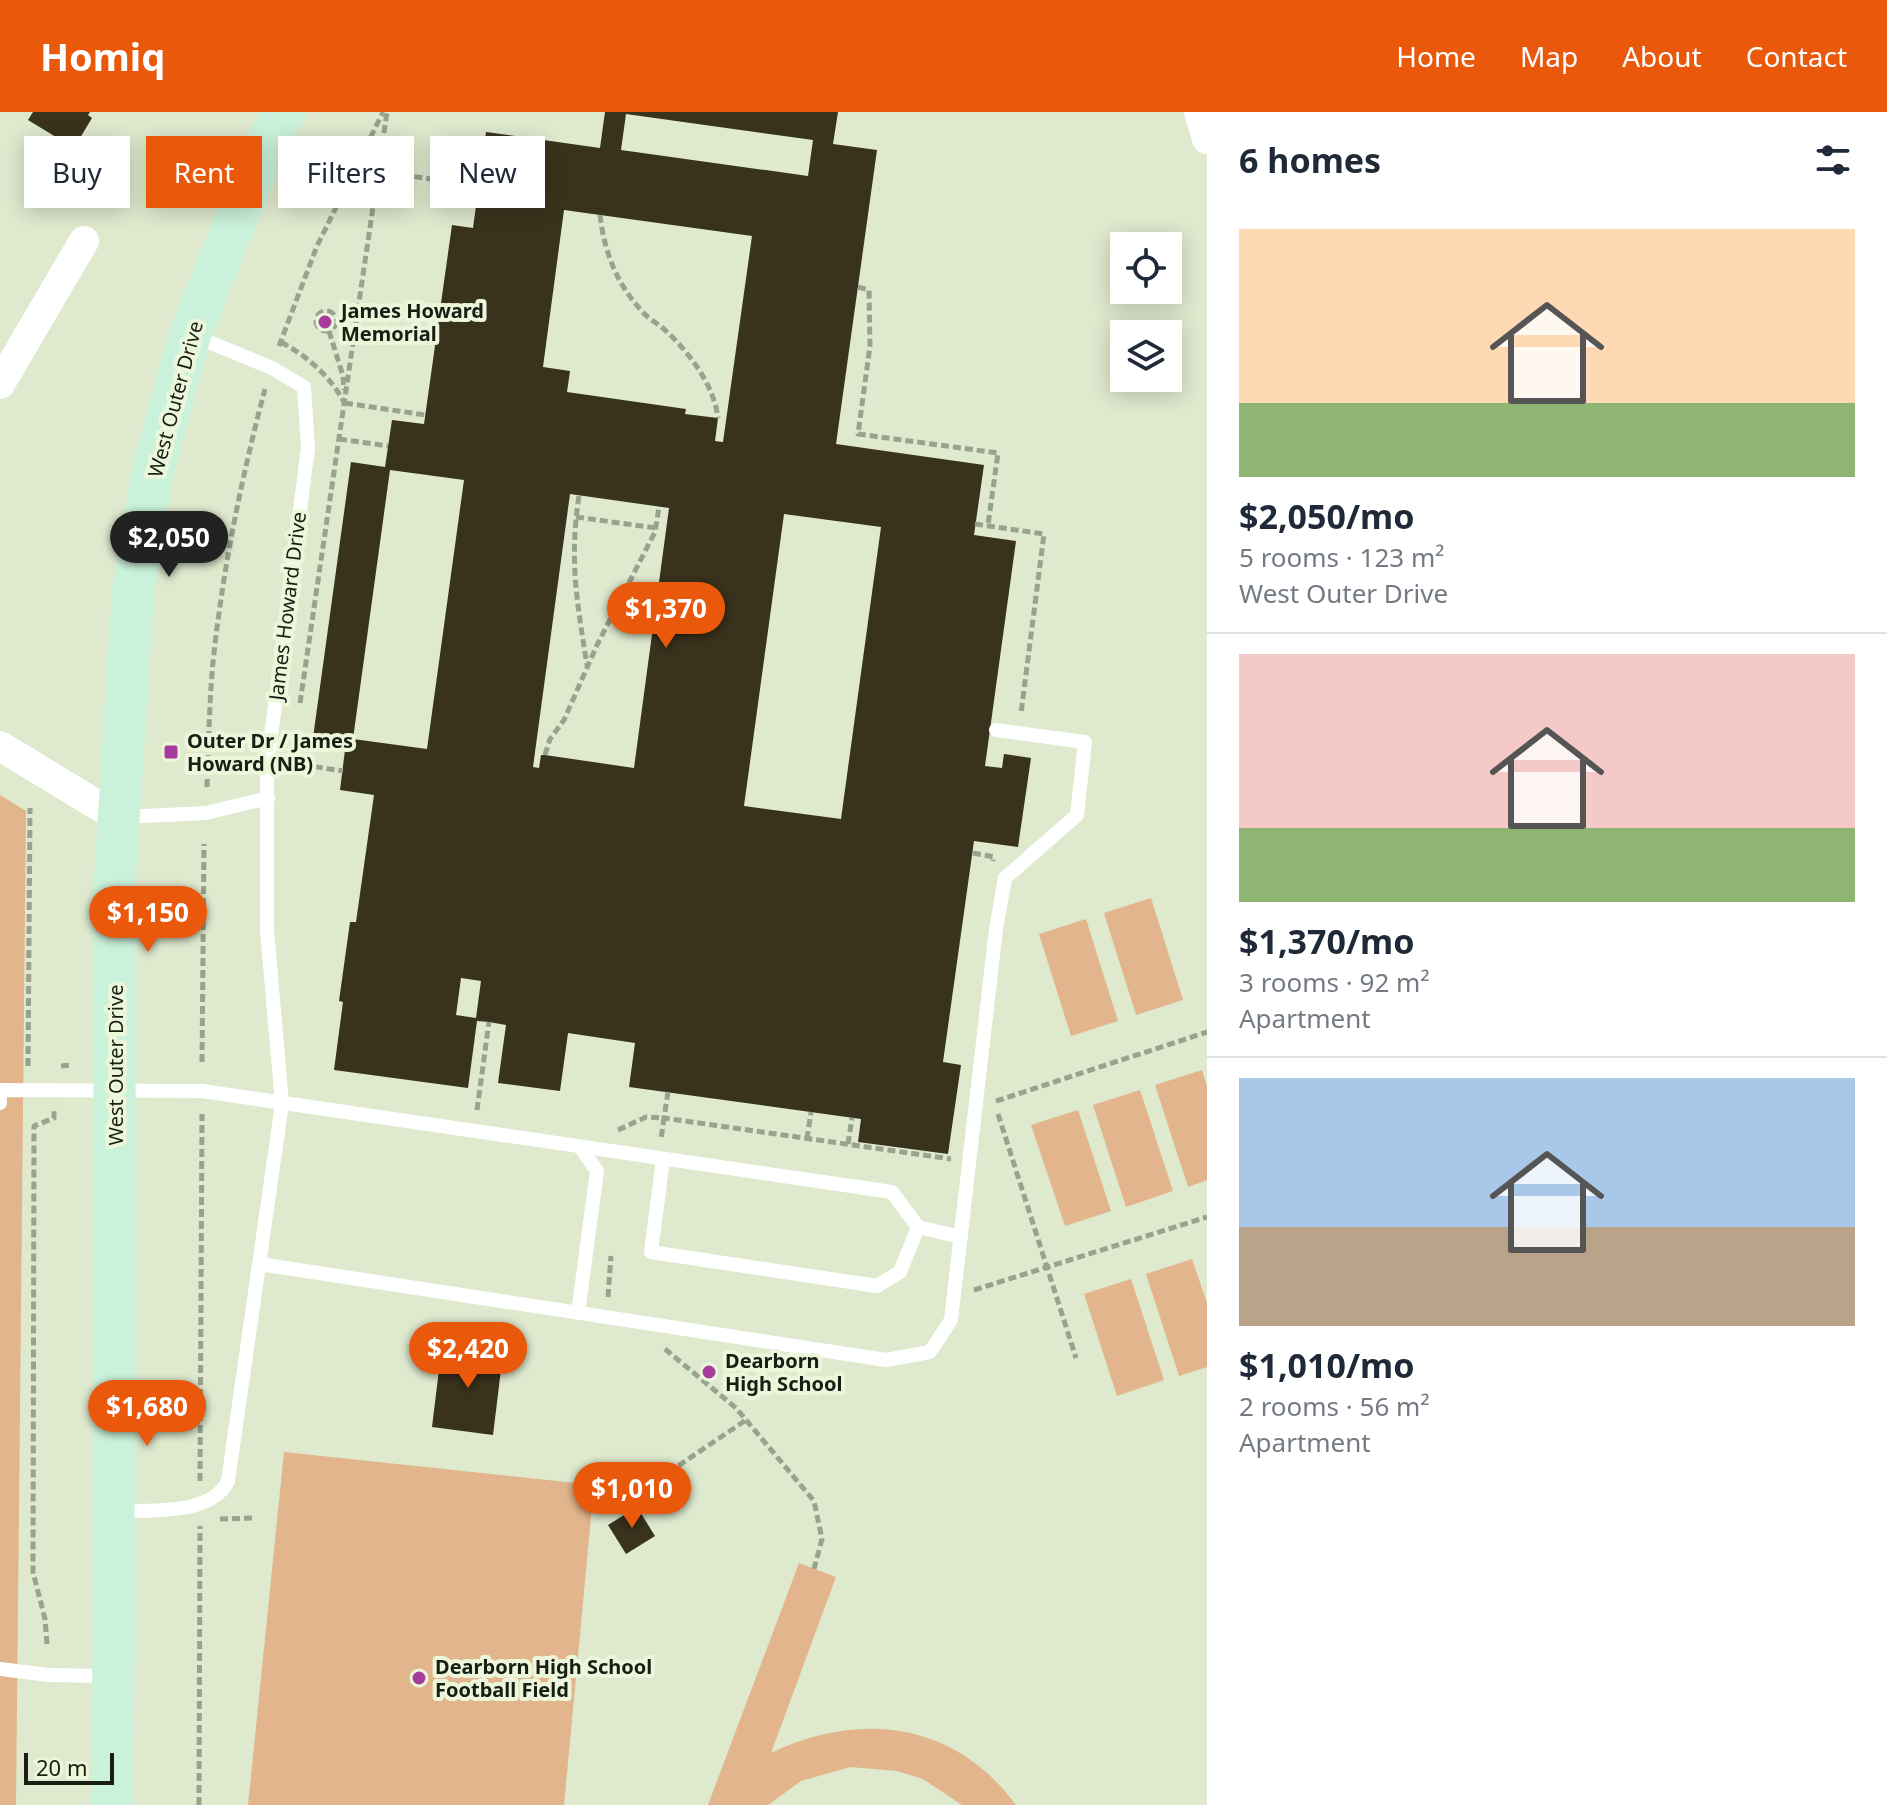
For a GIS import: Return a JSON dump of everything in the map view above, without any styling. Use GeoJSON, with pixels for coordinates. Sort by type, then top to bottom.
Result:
{"type":"FeatureCollection","features":[{"type":"Feature","properties":{"kind":"main road","name":"West Outer Drive"},"geometry":{"type":"LineString","coordinates":[[113,1805],[117,817],[133,592],[153,470],[190,335],[267,142],[285,112]]}},
{"type":"Feature","properties":{"kind":"street"},"geometry":{"type":"LineString","coordinates":[[1199,112],[1207,139]]}},
{"type":"Feature","properties":{"kind":"street"},"geometry":{"type":"LineString","coordinates":[[0,384],[84,241]]}},
{"type":"Feature","properties":{"kind":"street"},"geometry":{"type":"LineString","coordinates":[[0,746],[117,817]]}},
{"type":"Feature","properties":{"kind":"lane","name":"James Howard Drive"},"geometry":{"type":"LineString","coordinates":[[190,335],[272,368],[304,387],[308,448],[268,752],[268,798]]}},
{"type":"Feature","properties":{"kind":"lane"},"geometry":{"type":"LineString","coordinates":[[260,1264],[886,1360],[930,1352],[951,1320],[996,929],[1005,878],[1077,815],[1085,742],[996,730]]}},
{"type":"Feature","properties":{"kind":"lane"},"geometry":{"type":"LineString","coordinates":[[114,1513],[200,1505],[225,1489],[231,1466],[282,1104],[267,930],[268,798],[206,813],[117,817]]}},
{"type":"Feature","properties":{"kind":"lane"},"geometry":{"type":"LineString","coordinates":[[0,1103],[0,1090],[202,1091],[892,1192],[918,1227],[961,1237]]}},
{"type":"Feature","properties":{"kind":"lane"},"geometry":{"type":"LineString","coordinates":[[578,1313],[597,1171],[581,1148]]}},
{"type":"Feature","properties":{"kind":"lane"},"geometry":{"type":"LineString","coordinates":[[663,1160],[651,1252],[877,1286],[900,1272],[918,1227]]}},
{"type":"Feature","properties":{"kind":"lane"},"geometry":{"type":"LineString","coordinates":[[0,1669],[48,1675],[114,1676]]}},
{"type":"Feature","properties":{"kind":"path"},"geometry":{"type":"LineString","coordinates":[[372,136],[385,112]]}},
{"type":"Feature","properties":{"kind":"path"},"geometry":{"type":"LineString","coordinates":[[383,136],[385,112]]}},
{"type":"Feature","properties":{"kind":"path"},"geometry":{"type":"LineString","coordinates":[[279,346],[317,246],[336,208]]}},
{"type":"Feature","properties":{"kind":"path"},"geometry":{"type":"LineString","coordinates":[[298,717],[374,208]]}},
{"type":"Feature","properties":{"kind":"path"},"geometry":{"type":"LineString","coordinates":[[600,215],[604,248],[620,281],[641,311],[665,330],[698,368],[716,403],[718,418]]}},
{"type":"Feature","properties":{"kind":"path"},"geometry":{"type":"LineString","coordinates":[[858,287],[869,290],[870,346],[858,434],[998,453],[988,525]]}},
{"type":"Feature","properties":{"kind":"path"},"geometry":{"type":"LineString","coordinates":[[329,331],[343,376],[345,403]]}},
{"type":"Feature","properties":{"kind":"path"},"geometry":{"type":"LineString","coordinates":[[207,787],[220,603],[247,457],[265,389]]}},
{"type":"Feature","properties":{"kind":"path"},"geometry":{"type":"LineString","coordinates":[[345,403],[425,415]]}},
{"type":"Feature","properties":{"kind":"path"},"geometry":{"type":"LineString","coordinates":[[339,439],[388,446]]}},
{"type":"Feature","properties":{"kind":"path"},"geometry":{"type":"LineString","coordinates":[[579,496],[573,572],[587,668]]}},
{"type":"Feature","properties":{"kind":"path"},"geometry":{"type":"LineString","coordinates":[[545,755],[550,739],[564,720],[656,528],[659,507]]}},
{"type":"Feature","properties":{"kind":"path"},"geometry":{"type":"LineString","coordinates":[[576,517],[656,528]]}},
{"type":"Feature","properties":{"kind":"path"},"geometry":{"type":"LineString","coordinates":[[975,524],[1044,534],[1019,733]]}},
{"type":"Feature","properties":{"kind":"path"},"geometry":{"type":"LineString","coordinates":[[290,778],[294,748]]}},
{"type":"Feature","properties":{"kind":"path"},"geometry":{"type":"LineString","coordinates":[[291,763],[343,771]]}},
{"type":"Feature","properties":{"kind":"path"},"geometry":{"type":"LineString","coordinates":[[28,1066],[30,808]]}},
{"type":"Feature","properties":{"kind":"path"},"geometry":{"type":"LineString","coordinates":[[202,1062],[204,844]]}},
{"type":"Feature","properties":{"kind":"path"},"geometry":{"type":"LineString","coordinates":[[477,1110],[489,1022]]}},
{"type":"Feature","properties":{"kind":"path"},"geometry":{"type":"LineString","coordinates":[[976,1108],[1207,1032]]}},
{"type":"Feature","properties":{"kind":"path"},"geometry":{"type":"LineString","coordinates":[[47,1644],[45,1619],[33,1572],[34,1126],[54,1118],[54,1090]]}},
{"type":"Feature","properties":{"kind":"path"},"geometry":{"type":"LineString","coordinates":[[664,1118],[668,1092]]}},
{"type":"Feature","properties":{"kind":"path"},"geometry":{"type":"LineString","coordinates":[[994,1102],[1076,1358]]}},
{"type":"Feature","properties":{"kind":"path"},"geometry":{"type":"LineString","coordinates":[[462,1108],[493,1112]]}},
{"type":"Feature","properties":{"kind":"path"},"geometry":{"type":"LineString","coordinates":[[807,1139],[811,1112]]}},
{"type":"Feature","properties":{"kind":"path"},"geometry":{"type":"LineString","coordinates":[[200,1483],[202,1114]]}},
{"type":"Feature","properties":{"kind":"path"},"geometry":{"type":"LineString","coordinates":[[602,1128],[618,1130],[646,1117],[664,1118],[970,1162]]}},
{"type":"Feature","properties":{"kind":"path"},"geometry":{"type":"LineString","coordinates":[[848,1144],[852,1118]]}},
{"type":"Feature","properties":{"kind":"path"},"geometry":{"type":"LineString","coordinates":[[618,1130],[624,1145],[623,1154]]}},
{"type":"Feature","properties":{"kind":"path"},"geometry":{"type":"LineString","coordinates":[[954,1296],[1207,1217]]}},
{"type":"Feature","properties":{"kind":"path"},"geometry":{"type":"LineString","coordinates":[[612,1246],[606,1296],[630,1321],[736,1408],[814,1501],[822,1539],[814,1569]]}},
{"type":"Feature","properties":{"kind":"path"},"geometry":{"type":"LineString","coordinates":[[619,1506],[746,1420]]}},
{"type":"Feature","properties":{"kind":"path"},"geometry":{"type":"LineString","coordinates":[[214,1519],[253,1518]]}},
{"type":"Feature","properties":{"kind":"path"},"geometry":{"type":"LineString","coordinates":[[199,1805],[200,1520]]}},
{"type":"Feature","properties":{"kind":"shaded area"},"geometry":{"type":"Polygon","coordinates":[[[0,795],[26,811],[16,1805],[0,1805],[0,795]]]}},
{"type":"Feature","properties":{"kind":"shaded area"},"geometry":{"type":"Polygon","coordinates":[[[1151,898],[1183,1000],[1136,1015],[1104,913],[1151,898]]]}},
{"type":"Feature","properties":{"kind":"shaded area"},"geometry":{"type":"Polygon","coordinates":[[[1086,919],[1118,1021],[1071,1036],[1039,934],[1086,919]]]}},
{"type":"Feature","properties":{"kind":"shaded area"},"geometry":{"type":"Polygon","coordinates":[[[1202,1070],[1207,1086],[1207,1180],[1188,1187],[1155,1085],[1202,1070]]]}},
{"type":"Feature","properties":{"kind":"shaded area"},"geometry":{"type":"Polygon","coordinates":[[[1140,1090],[1173,1191],[1126,1207],[1093,1105],[1140,1090]]]}},
{"type":"Feature","properties":{"kind":"shaded area"},"geometry":{"type":"Polygon","coordinates":[[[1078,1110],[1111,1211],[1065,1226],[1031,1125],[1078,1110]]]}},
{"type":"Feature","properties":{"kind":"shaded area"},"geometry":{"type":"Polygon","coordinates":[[[1192,1259],[1207,1303],[1207,1367],[1179,1376],[1146,1274],[1192,1259]]]}},
{"type":"Feature","properties":{"kind":"shaded area"},"geometry":{"type":"Polygon","coordinates":[[[1131,1279],[1164,1380],[1117,1396],[1084,1294],[1131,1279]]]}},
{"type":"Feature","properties":{"kind":"shaded area","name":"Dearborn High School Football Field"},"geometry":{"type":"Polygon","coordinates":[[[284,1452],[594,1485],[564,1805],[248,1805],[284,1452]]]}},
{"type":"Feature","properties":{"kind":"shaded area"},"geometry":{"type":"Polygon","coordinates":[[[799,1563],[836,1577],[771,1753],[804,1740],[838,1732],[871,1729],[903,1732],[934,1741],[964,1756],[991,1777],[1016,1805],[962,1805],[923,1779],[897,1771],[850,1767],[801,1781],[768,1805],[708,1805],[799,1563]]]}},
{"type":"Feature","properties":{"kind":"building"},"geometry":{"type":"Polygon","coordinates":[[[33,112],[90,112],[88,115],[92,118],[81,136],[54,136],[28,120],[33,112]]]}},
{"type":"Feature","properties":{"kind":"building"},"geometry":{"type":"Polygon","coordinates":[[[605,112],[838,112],[833,144],[877,150],[836,444],[984,465],[974,535],[1016,541],[985,766],[1002,768],[1004,754],[1031,758],[1018,847],[974,841],[943,1062],[961,1065],[948,1154],[858,1142],[861,1119],[629,1087],[635,1043],[568,1033],[560,1091],[498,1083],[506,1025],[489,1022],[477,1021],[468,1088],[334,1070],[343,1002],[339,1001],[350,922],[356,922],[374,795],[340,790],[345,750],[312,745],[351,462],[385,467],[392,420],[424,424],[452,225],[473,228],[476,208],[545,208],[545,140],[600,148],[605,112]],[[626,114],[621,150],[808,176],[813,140],[626,114]],[[564,210],[543,367],[570,371],[567,392],[686,409],[685,414],[718,418],[715,441],[723,442],[752,236],[564,210]],[[390,470],[353,739],[427,749],[464,480],[390,470]],[[570,494],[533,767],[539,768],[541,755],[545,755],[634,768],[669,508],[570,494]],[[784,514],[744,806],[841,819],[881,527],[784,514]],[[461,978],[456,1015],[476,1018],[481,981],[461,978]]]}},
{"type":"Feature","properties":{"kind":"building"},"geometry":{"type":"Polygon","coordinates":[[[486,132],[514,136],[485,136],[486,132]]]}},
{"type":"Feature","properties":{"kind":"building"},"geometry":{"type":"Polygon","coordinates":[[[442,1345],[503,1353],[493,1435],[432,1427],[442,1345]]]}},
{"type":"Feature","properties":{"kind":"building"},"geometry":{"type":"Polygon","coordinates":[[[637,1507],[655,1536],[626,1554],[608,1525],[637,1507]]]}},
{"type":"Feature","properties":{"kind":"place","name":"James Howard Memorial"},"geometry":{"type":"Point","coordinates":[325,322]}},
{"type":"Feature","properties":{"kind":"place","name":"Outer Dr / James Howard (NB)"},"geometry":{"type":"Point","coordinates":[171,752]}},
{"type":"Feature","properties":{"kind":"place","name":"Dearborn High School"},"geometry":{"type":"Point","coordinates":[709,1372]}},
{"type":"Feature","properties":{"kind":"place","name":"Dearborn High School Football Field"},"geometry":{"type":"Point","coordinates":[419,1678]}}]}
